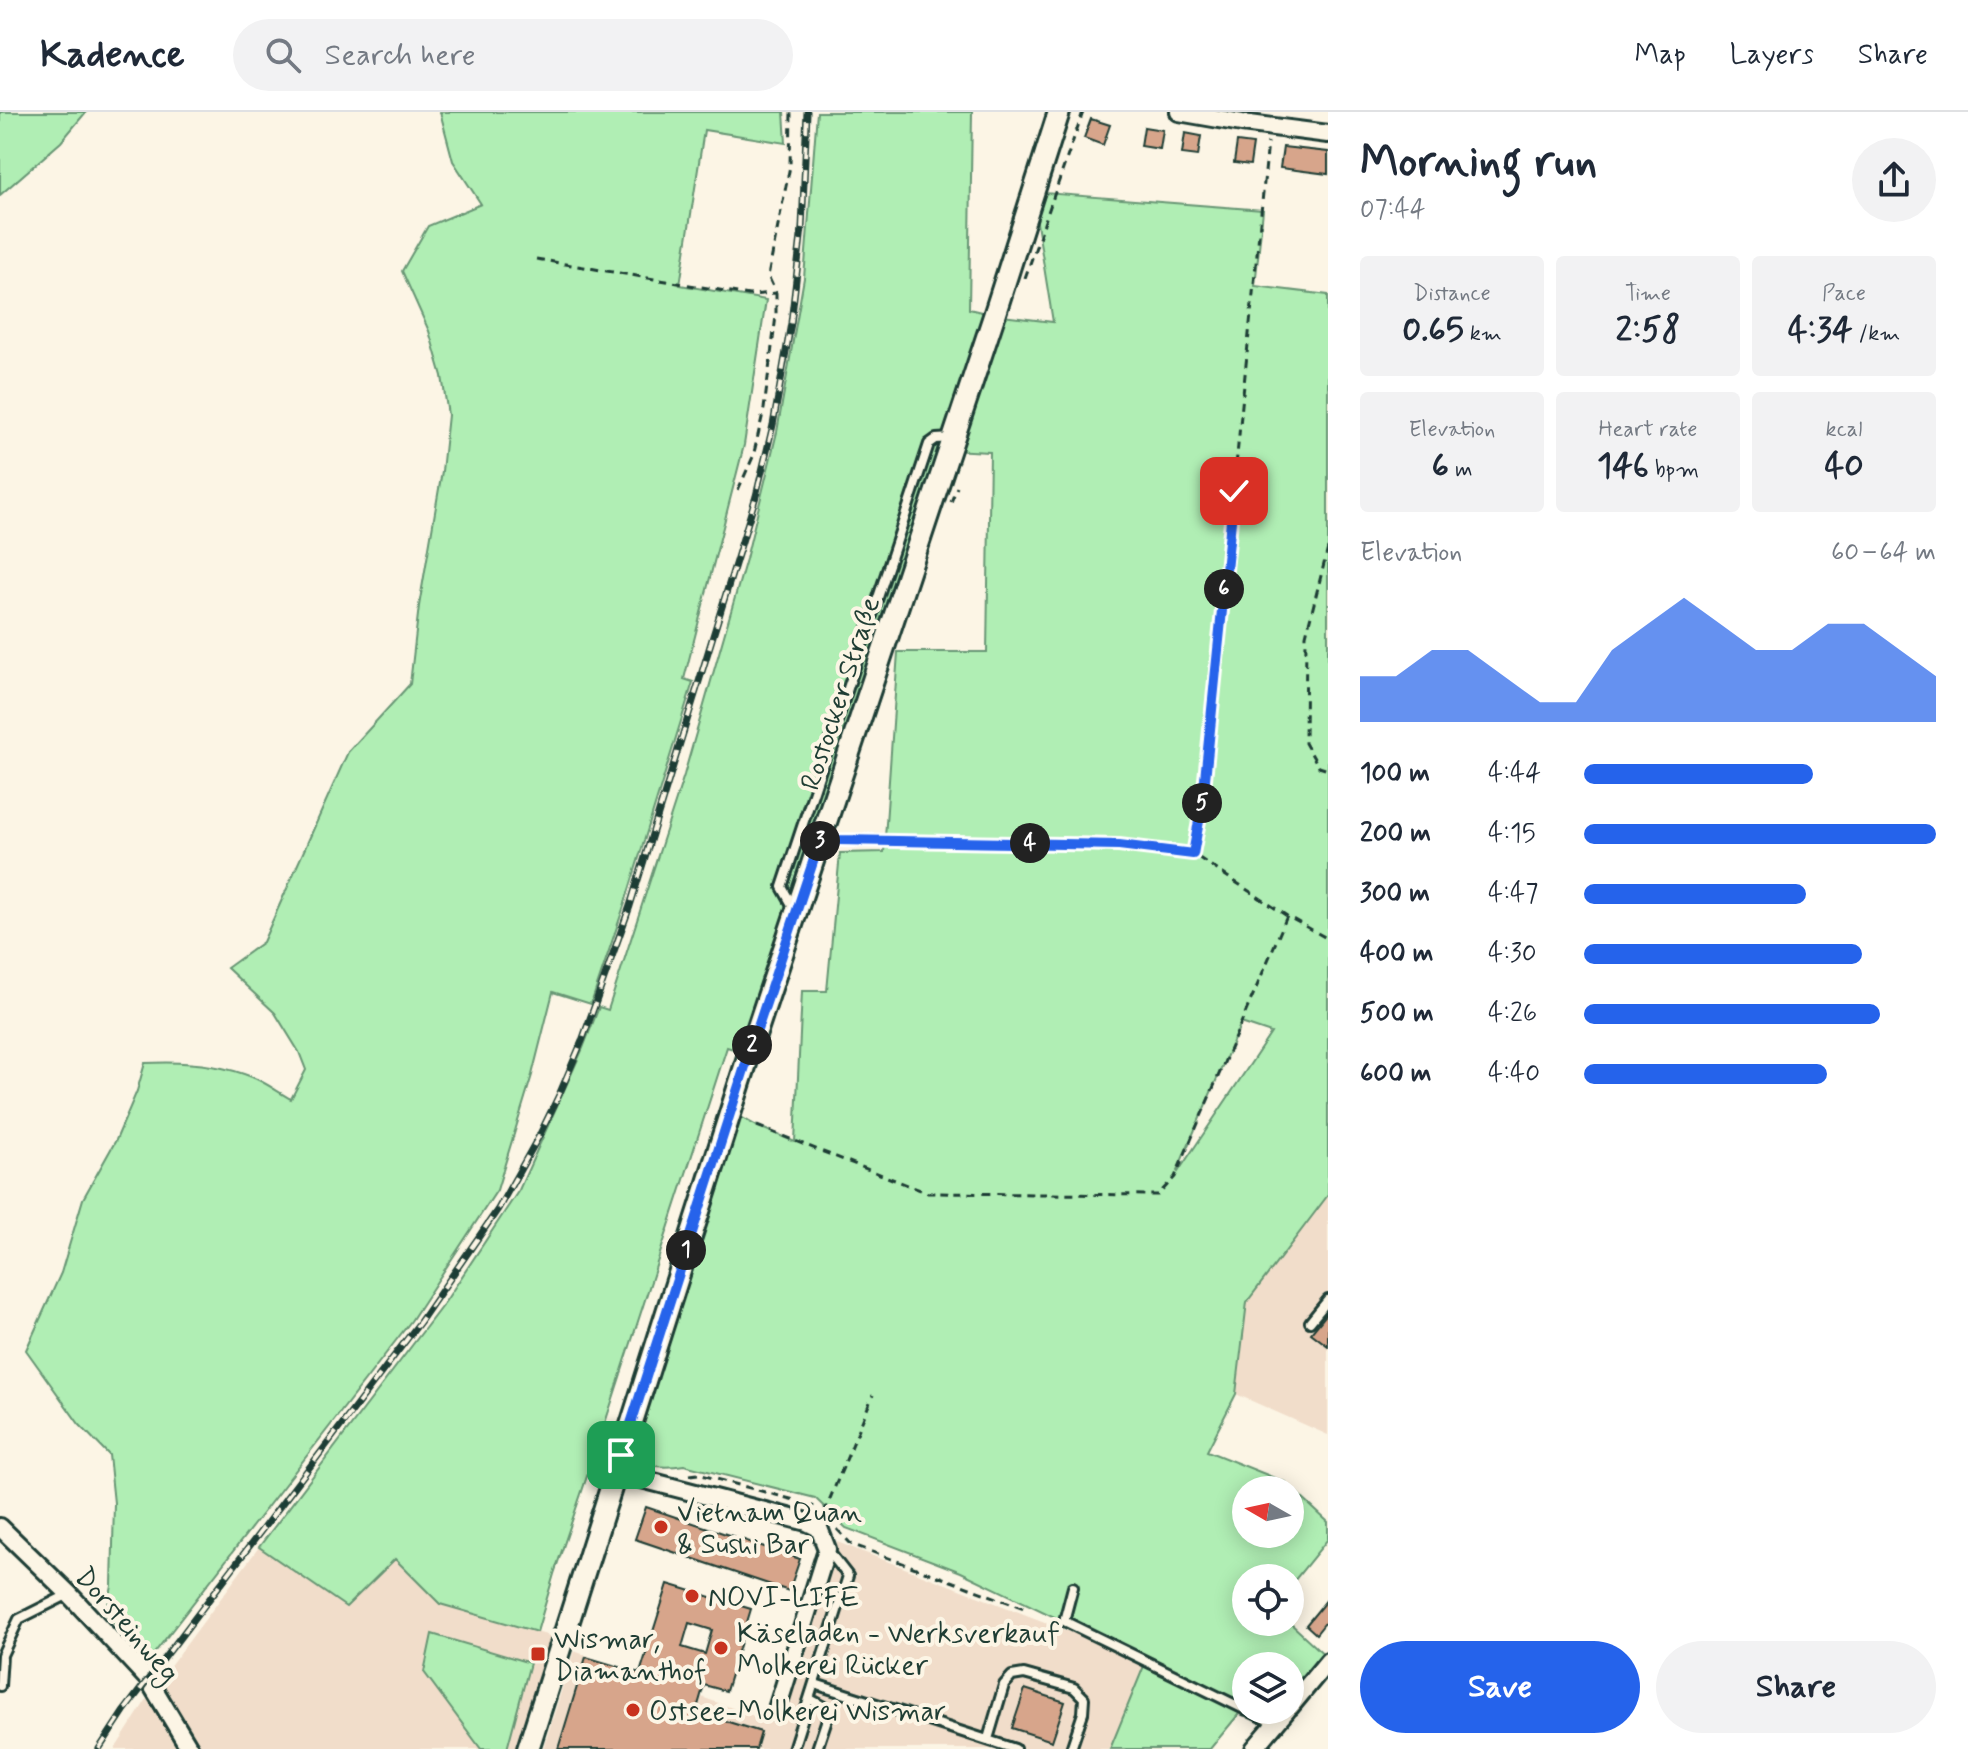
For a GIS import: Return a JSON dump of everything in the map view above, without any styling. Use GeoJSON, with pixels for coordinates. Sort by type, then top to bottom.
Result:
{"type":"FeatureCollection","features":[{"type":"Feature","properties":{"kind":"street","name":"Rostocker Straße"},"geometry":{"type":"LineString","coordinates":[[528,1749],[796,912],[1059,112]]}},
{"type":"Feature","properties":{"kind":"street"},"geometry":{"type":"LineString","coordinates":[[1179,112],[1243,118],[1270,126],[1328,134]]}},
{"type":"Feature","properties":{"kind":"street"},"geometry":{"type":"LineString","coordinates":[[615,1472],[807,1522],[819,1528],[827,1549],[776,1712]]}},
{"type":"Feature","properties":{"kind":"street","name":"Dorsteinweg"},"geometry":{"type":"LineString","coordinates":[[0,1527],[51,1575],[148,1679],[190,1749]]}},
{"type":"Feature","properties":{"kind":"street"},"geometry":{"type":"LineString","coordinates":[[1304,1690],[1328,1661]]}},
{"type":"Feature","properties":{"kind":"street"},"geometry":{"type":"LineString","coordinates":[[1254,1749],[1275,1724]]}},
{"type":"Feature","properties":{"kind":"lane"},"geometry":{"type":"LineString","coordinates":[[796,912],[782,887],[929,444],[936,439],[954,438]]}},
{"type":"Feature","properties":{"kind":"lane"},"geometry":{"type":"LineString","coordinates":[[1310,1322],[1328,1300]]}},
{"type":"Feature","properties":{"kind":"lane"},"geometry":{"type":"LineString","coordinates":[[793,1749],[848,1576],[827,1549]]}},
{"type":"Feature","properties":{"kind":"lane"},"geometry":{"type":"LineString","coordinates":[[1073,1587],[1064,1621],[1232,1703]]}},
{"type":"Feature","properties":{"kind":"lane"},"geometry":{"type":"LineString","coordinates":[[0,1686],[2,1655],[19,1619],[69,1594]]}},
{"type":"Feature","properties":{"kind":"lane"},"geometry":{"type":"LineString","coordinates":[[988,1739],[1004,1685],[1012,1676],[1024,1674],[1074,1688],[1084,1698],[1083,1713],[1071,1749]]}},
{"type":"Feature","properties":{"kind":"lane"},"geometry":{"type":"LineString","coordinates":[[815,1684],[1015,1749]]}},
{"type":"Feature","properties":{"kind":"lane"},"geometry":{"type":"LineString","coordinates":[[810,1699],[830,1710],[817,1749]]}},
{"type":"Feature","properties":{"kind":"path"},"geometry":{"type":"LineString","coordinates":[[738,490],[753,457],[764,409],[776,316],[776,293],[768,276],[790,166],[791,112]]}},
{"type":"Feature","properties":{"kind":"path"},"geometry":{"type":"LineString","coordinates":[[1193,854],[1203,799],[1270,126]]}},
{"type":"Feature","properties":{"kind":"path"},"geometry":{"type":"LineString","coordinates":[[536,259],[749,295],[776,293]]}},
{"type":"Feature","properties":{"kind":"path"},"geometry":{"type":"LineString","coordinates":[[1328,548],[1306,635],[1305,743],[1319,767],[1328,770]]}},
{"type":"Feature","properties":{"kind":"path"},"geometry":{"type":"LineString","coordinates":[[822,835],[838,840],[1119,845],[1193,854],[1328,939]]}},
{"type":"Feature","properties":{"kind":"path"},"geometry":{"type":"LineString","coordinates":[[757,1126],[928,1193],[1158,1195],[1175,1177],[1287,916]]}},
{"type":"Feature","properties":{"kind":"path"},"geometry":{"type":"LineString","coordinates":[[823,1514],[873,1395]]}},
{"type":"Feature","properties":{"kind":"shaded area"},"geometry":{"type":"Polygon","coordinates":[[[1328,1195],[1328,1435],[1236,1394],[1247,1302],[1328,1195]]]}},
{"type":"Feature","properties":{"kind":"shaded area"},"geometry":{"type":"Polygon","coordinates":[[[837,1542],[1146,1661],[1110,1749],[543,1749],[574,1651],[779,1725],[837,1542]]]}},
{"type":"Feature","properties":{"kind":"shaded area"},"geometry":{"type":"Polygon","coordinates":[[[259,1547],[346,1607],[395,1559],[440,1604],[550,1636],[565,1633],[528,1749],[115,1749],[154,1688],[259,1547]]]}},
{"type":"Feature","properties":{"kind":"green space"},"geometry":{"type":"Polygon","coordinates":[[[0,112],[86,112],[61,142],[0,195],[0,112]]]}},
{"type":"Feature","properties":{"kind":"green space"},"geometry":{"type":"Polygon","coordinates":[[[440,112],[784,112],[786,143],[704,130],[680,285],[766,300],[744,445],[684,679],[693,682],[591,1004],[553,992],[497,1190],[411,1321],[149,1660],[106,1615],[112,1586],[114,1503],[109,1455],[79,1424],[26,1350],[61,1273],[83,1199],[116,1140],[145,1063],[186,1063],[239,1072],[291,1099],[306,1070],[299,1052],[275,1013],[227,968],[263,942],[348,752],[410,684],[448,415],[442,376],[429,331],[402,271],[428,226],[481,204],[453,161],[440,112]]]}},
{"type":"Feature","properties":{"kind":"green space"},"geometry":{"type":"Polygon","coordinates":[[[817,112],[972,112],[969,309],[1053,322],[1032,192],[1263,210],[1255,286],[1328,295],[1328,1195],[1247,1302],[1236,1394],[1207,1451],[1270,1476],[1232,1476],[1232,1548],[1304,1548],[1304,1500],[1328,1522],[1328,1539],[1304,1569],[1304,1564],[1232,1564],[1232,1636],[1304,1636],[1328,1658],[1304,1689],[1304,1652],[1232,1652],[1232,1722],[1210,1749],[1110,1749],[1146,1661],[961,1572],[846,1528],[815,1498],[684,1465],[643,1464],[621,1455],[730,1111],[795,1142],[802,991],[827,991],[840,853],[884,852],[898,652],[987,652],[990,452],[950,450],[749,1054],[727,1047],[537,1632],[440,1604],[395,1559],[346,1607],[259,1547],[445,1302],[519,1190],[599,1007],[608,1010],[684,775],[746,559],[777,432],[804,278],[817,112]],[[1241,1023],[1178,1172],[1271,1033],[1241,1023]]]}},
{"type":"Feature","properties":{"kind":"green space"},"geometry":{"type":"Polygon","coordinates":[[[432,1634],[530,1663],[507,1749],[481,1749],[424,1672],[432,1634]]]}},
{"type":"Feature","properties":{"kind":"building"},"geometry":{"type":"Polygon","coordinates":[[[1091,119],[1110,125],[1103,145],[1084,138],[1091,119]]]}},
{"type":"Feature","properties":{"kind":"building"},"geometry":{"type":"Polygon","coordinates":[[[1144,127],[1163,130],[1160,149],[1141,146],[1144,127]]]}},
{"type":"Feature","properties":{"kind":"building"},"geometry":{"type":"Polygon","coordinates":[[[1185,133],[1201,136],[1198,156],[1182,154],[1185,133]]]}},
{"type":"Feature","properties":{"kind":"building"},"geometry":{"type":"Polygon","coordinates":[[[1237,142],[1253,144],[1250,165],[1234,163],[1237,142]]]}},
{"type":"Feature","properties":{"kind":"building"},"geometry":{"type":"Polygon","coordinates":[[[1283,147],[1328,152],[1328,174],[1280,168],[1283,147]]]}},
{"type":"Feature","properties":{"kind":"building"},"geometry":{"type":"Polygon","coordinates":[[[1328,1312],[1328,1346],[1311,1333],[1328,1312]]]}},
{"type":"Feature","properties":{"kind":"building"},"geometry":{"type":"Polygon","coordinates":[[[646,1507],[800,1559],[789,1591],[635,1539],[646,1507]]]}},
{"type":"Feature","properties":{"kind":"building"},"geometry":{"type":"Polygon","coordinates":[[[668,1584],[751,1609],[726,1691],[704,1685],[696,1712],[761,1732],[756,1749],[558,1749],[586,1657],[640,1673],[668,1584]],[[689,1623],[682,1647],[705,1654],[712,1630],[689,1623]]]}},
{"type":"Feature","properties":{"kind":"building"},"geometry":{"type":"Polygon","coordinates":[[[1328,1598],[1328,1619],[1316,1634],[1306,1625],[1328,1598]]]}},
{"type":"Feature","properties":{"kind":"building"},"geometry":{"type":"Polygon","coordinates":[[[1025,1689],[1065,1702],[1052,1741],[1012,1728],[1025,1689]]]}},
{"type":"Feature","properties":{"kind":"railway"},"geometry":{"type":"LineString","coordinates":[[99,1749],[124,1711],[420,1322],[498,1209],[559,1095],[582,1041],[630,906],[756,496],[773,425],[791,323],[802,228],[807,112]]}},
{"type":"Feature","properties":{"kind":"place","name":"Vietnam Quan & Sushi Bar"},"geometry":{"type":"Point","coordinates":[661,1527]}},
{"type":"Feature","properties":{"kind":"place","name":"NOVI-LIFE"},"geometry":{"type":"Point","coordinates":[692,1596]}},
{"type":"Feature","properties":{"kind":"place","name":"Käseladen - Werksverkauf Molkerei Rücker"},"geometry":{"type":"Point","coordinates":[721,1648]}},
{"type":"Feature","properties":{"kind":"place","name":"Wismar, Diamanthof"},"geometry":{"type":"Point","coordinates":[538,1654]}},
{"type":"Feature","properties":{"kind":"place","name":"Ostsee-Molkerei Wismar"},"geometry":{"type":"Point","coordinates":[633,1710]}},
{"type":"Feature","properties":{"kind":"route"},"geometry":{"type":"LineString","coordinates":[[621,1455],[822,835],[838,840],[1119,845],[1193,854],[1203,799],[1234,491]]}}]}
